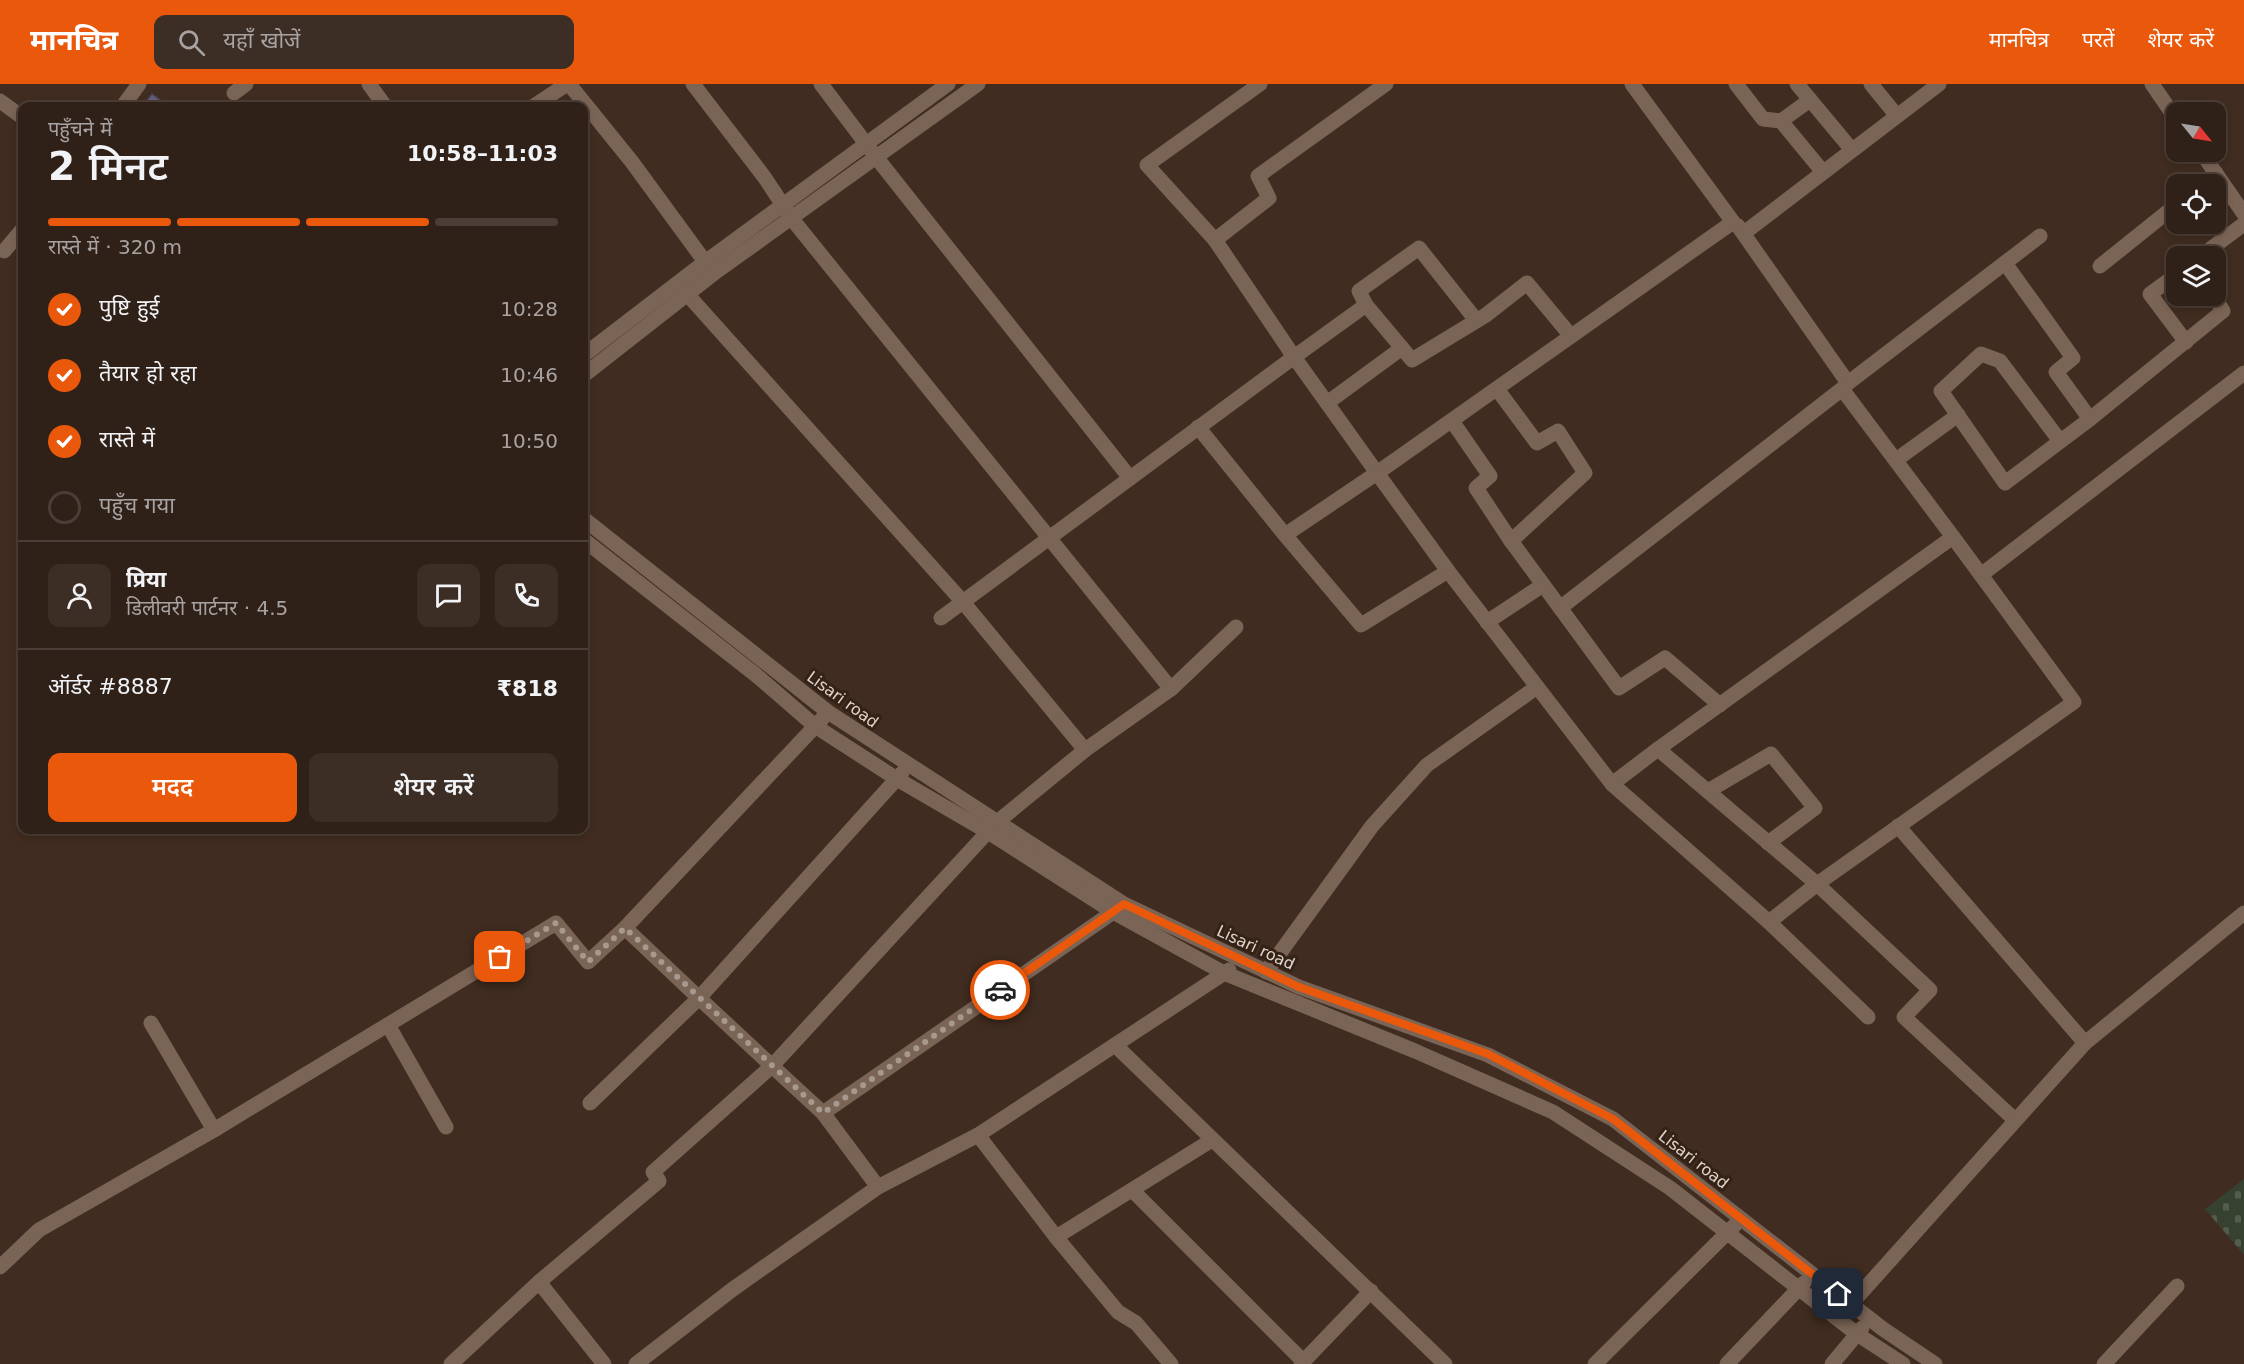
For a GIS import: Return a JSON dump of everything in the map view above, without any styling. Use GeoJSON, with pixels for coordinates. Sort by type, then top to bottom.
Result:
{"type":"FeatureCollection","features":[{"type":"Feature","properties":{"kind":"street"},"geometry":{"type":"LineString","coordinates":[[126,102],[139,84]]}},
{"type":"Feature","properties":{"kind":"street"},"geometry":{"type":"LineString","coordinates":[[369,84],[383,102]]}},
{"type":"Feature","properties":{"kind":"street"},"geometry":{"type":"LineString","coordinates":[[540,102],[568,84],[583,102]]}},
{"type":"Feature","properties":{"kind":"street"},"geometry":{"type":"LineString","coordinates":[[693,84],[765,178],[792,219],[1171,689]]}},
{"type":"Feature","properties":{"kind":"street"},"geometry":{"type":"LineString","coordinates":[[821,84],[876,158],[1130,478]]}},
{"type":"Feature","properties":{"kind":"street"},"geometry":{"type":"LineString","coordinates":[[588,351],[709,268],[792,219],[978,84]]}},
{"type":"Feature","properties":{"kind":"street"},"geometry":{"type":"LineString","coordinates":[[1260,84],[1147,165],[1215,240],[1294,357],[1448,571],[1612,784],[1769,922],[1868,1017]]}},
{"type":"Feature","properties":{"kind":"street"},"geometry":{"type":"LineString","coordinates":[[1215,240],[1269,198],[1258,176],[1386,84]]}},
{"type":"Feature","properties":{"kind":"street"},"geometry":{"type":"LineString","coordinates":[[1632,84],[1739,227],[1896,460],[2074,702],[1816,884],[1769,922]]}},
{"type":"Feature","properties":{"kind":"street"},"geometry":{"type":"LineString","coordinates":[[1736,84],[1762,119],[1781,121],[1810,100]]}},
{"type":"Feature","properties":{"kind":"street"},"geometry":{"type":"LineString","coordinates":[[1797,84],[1852,150]]}},
{"type":"Feature","properties":{"kind":"street"},"geometry":{"type":"LineString","coordinates":[[1871,84],[1897,116]]}},
{"type":"Feature","properties":{"kind":"street"},"geometry":{"type":"LineString","coordinates":[[1286,535],[1571,336],[1823,172],[1939,84]]}},
{"type":"Feature","properties":{"kind":"street"},"geometry":{"type":"LineString","coordinates":[[2152,84],[2166,104]]}},
{"type":"Feature","properties":{"kind":"street"},"geometry":{"type":"LineString","coordinates":[[589,371],[687,294],[709,268],[782,205],[942,88],[947,106]]}},
{"type":"Feature","properties":{"kind":"street"},"geometry":{"type":"LineString","coordinates":[[0,101],[18,114]]}},
{"type":"Feature","properties":{"kind":"street"},"geometry":{"type":"LineString","coordinates":[[588,108],[632,162],[709,268]]}},
{"type":"Feature","properties":{"kind":"street"},"geometry":{"type":"LineString","coordinates":[[1781,121],[1823,172]]}},
{"type":"Feature","properties":{"kind":"street"},"geometry":{"type":"LineString","coordinates":[[2208,162],[2244,214]]}},
{"type":"Feature","properties":{"kind":"street"},"geometry":{"type":"LineString","coordinates":[[2100,266],[2166,213]]}},
{"type":"Feature","properties":{"kind":"street"},"geometry":{"type":"LineString","coordinates":[[2214,246],[2244,224]]}},
{"type":"Feature","properties":{"kind":"street"},"geometry":{"type":"LineString","coordinates":[[4,251],[18,235]]}},
{"type":"Feature","properties":{"kind":"street"},"geometry":{"type":"LineString","coordinates":[[1560,608],[2040,236]]}},
{"type":"Feature","properties":{"kind":"street"},"geometry":{"type":"LineString","coordinates":[[1476,321],[1419,248],[1359,291],[1366,305],[1412,360],[1476,321],[1527,283],[1571,336]]}},
{"type":"Feature","properties":{"kind":"street"},"geometry":{"type":"LineString","coordinates":[[2005,263],[2073,358],[2056,372],[2090,419]]}},
{"type":"Feature","properties":{"kind":"street"},"geometry":{"type":"LineString","coordinates":[[2166,282],[2150,294],[2186,342]]}},
{"type":"Feature","properties":{"kind":"street"},"geometry":{"type":"LineString","coordinates":[[687,294],[963,602],[1085,750]]}},
{"type":"Feature","properties":{"kind":"street"},"geometry":{"type":"LineString","coordinates":[[941,618],[1366,305]]}},
{"type":"Feature","properties":{"kind":"street"},"geometry":{"type":"LineString","coordinates":[[2060,441],[2000,361],[1981,354],[1941,391],[2005,483],[2090,419],[2186,342],[2223,311],[2220,306]]}},
{"type":"Feature","properties":{"kind":"street"},"geometry":{"type":"LineString","coordinates":[[1327,403],[1402,348]]}},
{"type":"Feature","properties":{"kind":"street"},"geometry":{"type":"LineString","coordinates":[[1980,575],[2244,373]]}},
{"type":"Feature","properties":{"kind":"street"},"geometry":{"type":"LineString","coordinates":[[1497,389],[1537,443],[1558,431],[1585,473],[1511,541]]}},
{"type":"Feature","properties":{"kind":"street"},"geometry":{"type":"LineString","coordinates":[[1896,460],[1958,416]]}},
{"type":"Feature","properties":{"kind":"street"},"geometry":{"type":"LineString","coordinates":[[1452,421],[1490,476],[1476,488],[1511,541],[1619,688],[1665,658],[1720,705]]}},
{"type":"Feature","properties":{"kind":"street"},"geometry":{"type":"LineString","coordinates":[[1198,428],[1361,625],[1448,571]]}},
{"type":"Feature","properties":{"kind":"street","name":"Lisari road"},"geometry":{"type":"LineString","coordinates":[[588,522],[828,712],[909,766],[992,827],[1224,974],[1414,1051],[1553,1112],[1670,1188],[1857,1334],[1903,1364]]}},
{"type":"Feature","properties":{"kind":"street"},"geometry":{"type":"LineString","coordinates":[[1612,784],[1953,537]]}},
{"type":"Feature","properties":{"kind":"street","name":"Lisari road"},"geometry":{"type":"LineString","coordinates":[[588,543],[756,675],[815,726],[897,779],[992,827]]}},
{"type":"Feature","properties":{"kind":"street"},"geometry":{"type":"LineString","coordinates":[[1488,622],[1543,585]]}},
{"type":"Feature","properties":{"kind":"street"},"geometry":{"type":"LineString","coordinates":[[451,1364],[538,1282],[659,1181],[653,1172],[772,1066],[992,827],[1085,750],[1171,689],[1236,627]]}},
{"type":"Feature","properties":{"kind":"street"},"geometry":{"type":"LineString","coordinates":[[1266,972],[1372,826],[1427,765],[1537,687]]}},
{"type":"Feature","properties":{"kind":"street"},"geometry":{"type":"LineString","coordinates":[[0,1267],[39,1230],[214,1130],[556,923],[588,962],[625,928],[828,712]]}},
{"type":"Feature","properties":{"kind":"street"},"geometry":{"type":"LineString","coordinates":[[1658,749],[1816,884],[1930,990],[1904,1017],[2015,1120]]}},
{"type":"Feature","properties":{"kind":"street"},"geometry":{"type":"LineString","coordinates":[[1707,791],[1771,754],[1815,808],[1768,843]]}},
{"type":"Feature","properties":{"kind":"street"},"geometry":{"type":"LineString","coordinates":[[590,1103],[699,998],[909,766]]}},
{"type":"Feature","properties":{"kind":"street"},"geometry":{"type":"LineString","coordinates":[[1898,826],[2085,1042]]}},
{"type":"Feature","properties":{"kind":"street"},"geometry":{"type":"LineString","coordinates":[[823,1113],[1119,908]]}},
{"type":"Feature","properties":{"kind":"street","name":"Lisari road"},"geometry":{"type":"LineString","coordinates":[[1119,908],[1299,987],[1488,1054],[1613,1119],[1870,1318],[1915,1358],[1935,1364]]}},
{"type":"Feature","properties":{"kind":"street"},"geometry":{"type":"LineString","coordinates":[[1851,1304],[2085,1042],[2244,913]]}},
{"type":"Feature","properties":{"kind":"street"},"geometry":{"type":"LineString","coordinates":[[625,928],[823,1113],[878,1187]]}},
{"type":"Feature","properties":{"kind":"street"},"geometry":{"type":"LineString","coordinates":[[636,1364],[733,1289],[878,1187],[978,1135],[1242,962]]}},
{"type":"Feature","properties":{"kind":"street"},"geometry":{"type":"LineString","coordinates":[[152,1023],[214,1130]]}},
{"type":"Feature","properties":{"kind":"street"},"geometry":{"type":"LineString","coordinates":[[388,1025],[446,1127]]}},
{"type":"Feature","properties":{"kind":"street"},"geometry":{"type":"LineString","coordinates":[[1115,1045],[1445,1364]]}},
{"type":"Feature","properties":{"kind":"street"},"geometry":{"type":"LineString","coordinates":[[978,1135],[1056,1237],[1118,1312],[1136,1323],[1171,1364]]}},
{"type":"Feature","properties":{"kind":"street"},"geometry":{"type":"LineString","coordinates":[[1056,1237],[1212,1140]]}},
{"type":"Feature","properties":{"kind":"street"},"geometry":{"type":"LineString","coordinates":[[1132,1190],[1302,1363],[1371,1291]]}},
{"type":"Feature","properties":{"kind":"street"},"geometry":{"type":"LineString","coordinates":[[1594,1364],[1741,1219]]}},
{"type":"Feature","properties":{"kind":"street"},"geometry":{"type":"LineString","coordinates":[[1727,1364],[1812,1274]]}},
{"type":"Feature","properties":{"kind":"street"},"geometry":{"type":"LineString","coordinates":[[538,1282],[604,1364]]}},
{"type":"Feature","properties":{"kind":"street"},"geometry":{"type":"LineString","coordinates":[[2104,1364],[2177,1286]]}},
{"type":"Feature","properties":{"kind":"street"},"geometry":{"type":"LineString","coordinates":[[1832,1364],[1870,1318]]}},
{"type":"Feature","properties":{"kind":"green space"},"geometry":{"type":"Polygon","coordinates":[[[2244,1179],[2244,1255],[2205,1209],[2244,1179]]]}},
{"type":"Feature","properties":{"kind":"building"},"geometry":{"type":"Polygon","coordinates":[[[152,94],[163,102],[145,102],[152,94]]]}},
{"type":"Feature","properties":{"kind":"way so far"},"geometry":{"type":"LineString","coordinates":[[500,957],[556,923],[588,962],[625,928],[823,1113],[1000,990]]}},
{"type":"Feature","properties":{"kind":"route"},"geometry":{"type":"LineString","coordinates":[[1000,990],[1124,904],[1242,962],[1299,987],[1488,1054],[1613,1119],[1838,1294]]}}]}
